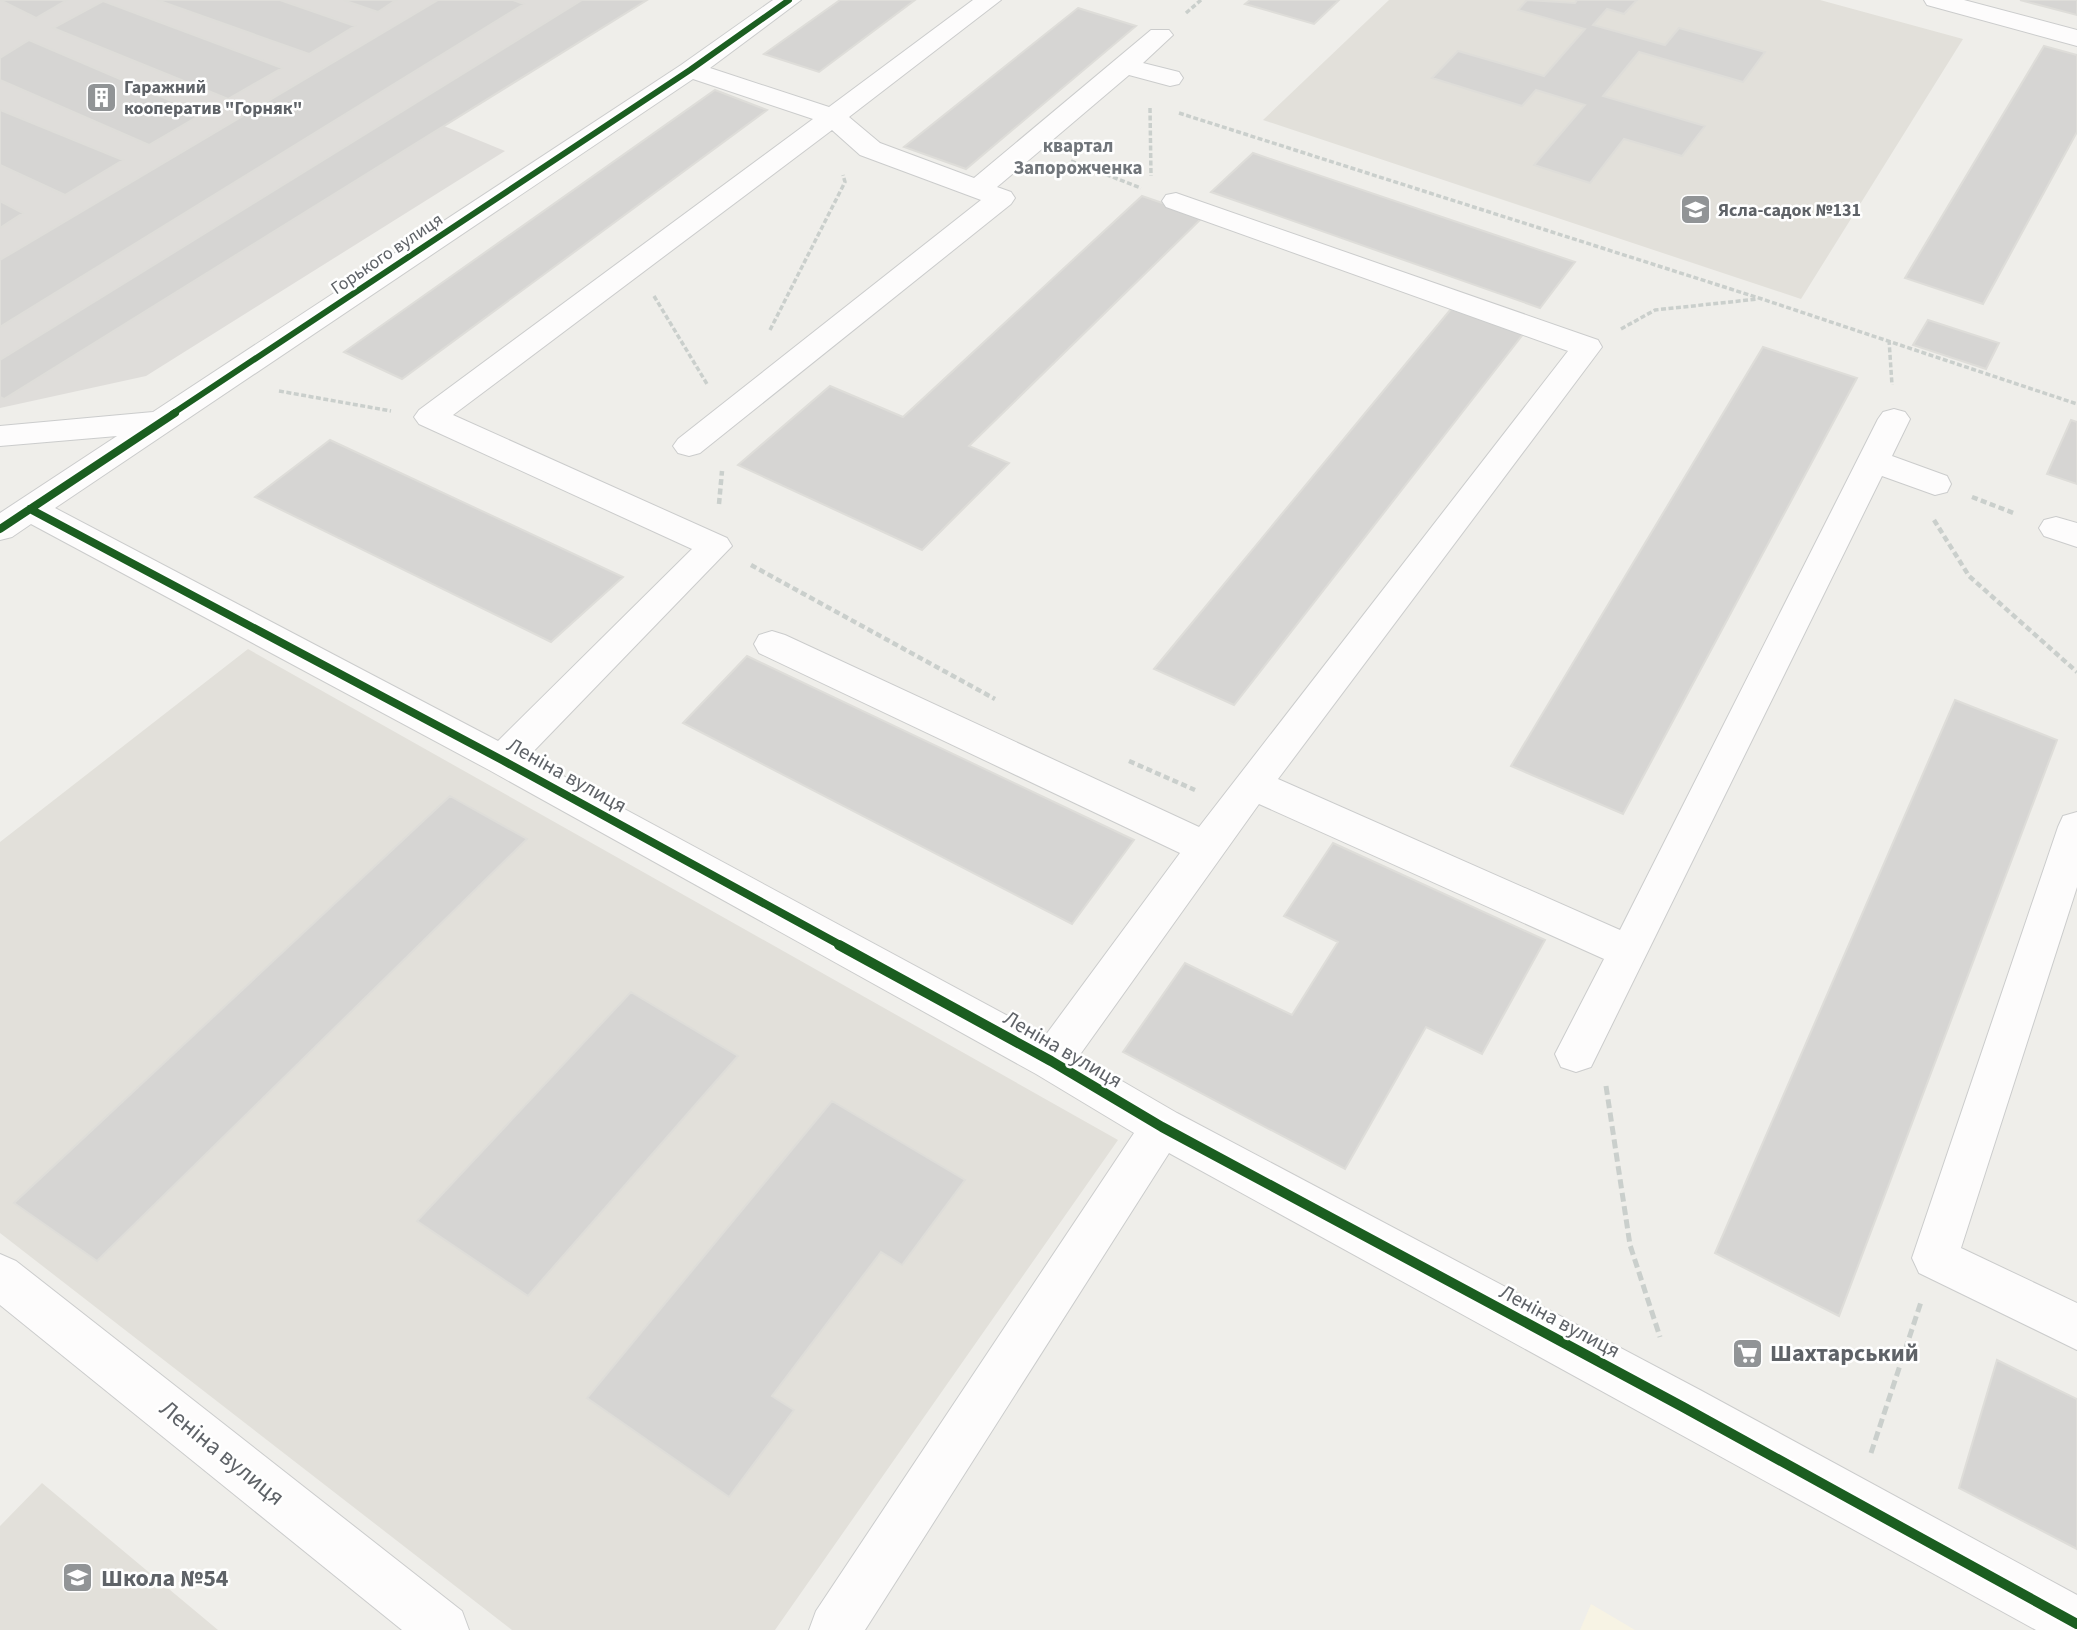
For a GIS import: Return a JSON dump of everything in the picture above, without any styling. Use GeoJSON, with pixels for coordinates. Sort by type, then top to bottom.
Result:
{"type":"FeatureCollection","features":[{"type":"Feature","properties":{"kind":"street","name":"Горького вулиця"},"geometry":{"type":"LineString","coordinates":[[15,519],[690,70],[789,0]]}},
{"type":"Feature","properties":{"kind":"street"},"geometry":{"type":"LineString","coordinates":[[502,760],[715,546],[430,417],[989,0]]}},
{"type":"Feature","properties":{"kind":"street"},"geometry":{"type":"LineString","coordinates":[[1936,0],[2077,38]]}},
{"type":"Feature","properties":{"kind":"street"},"geometry":{"type":"LineString","coordinates":[[978,189],[1160,35]]}},
{"type":"Feature","properties":{"kind":"street"},"geometry":{"type":"LineString","coordinates":[[1126,66],[1170,78]]}},
{"type":"Feature","properties":{"kind":"street"},"geometry":{"type":"LineString","coordinates":[[689,446],[1001,198],[870,149],[831,116],[690,70]]}},
{"type":"Feature","properties":{"kind":"street"},"geometry":{"type":"LineString","coordinates":[[1051,1061],[1243,795],[1587,348],[1164,196]]}},
{"type":"Feature","properties":{"kind":"street"},"geometry":{"type":"LineString","coordinates":[[1576,1054],[1889,466],[1894,419]]}},
{"type":"Feature","properties":{"kind":"street"},"geometry":{"type":"LineString","coordinates":[[0,436],[162,422]]}},
{"type":"Feature","properties":{"kind":"street"},"geometry":{"type":"LineString","coordinates":[[1889,466],[1935,484]]}},
{"type":"Feature","properties":{"kind":"street","name":"Леніна вулиця"},"geometry":{"type":"LineString","coordinates":[[15,519],[502,760],[1051,1061],[1162,1127],[1683,1407],[2077,1624]]}},
{"type":"Feature","properties":{"kind":"street"},"geometry":{"type":"LineString","coordinates":[[772,644],[1205,847]]}},
{"type":"Feature","properties":{"kind":"street"},"geometry":{"type":"LineString","coordinates":[[1243,795],[1629,952]]}},
{"type":"Feature","properties":{"kind":"street"},"geometry":{"type":"LineString","coordinates":[[2077,827],[1935,1258],[2077,1327]]}},
{"type":"Feature","properties":{"kind":"street"},"geometry":{"type":"LineString","coordinates":[[835,1630],[1162,1127]]}},
{"type":"Feature","properties":{"kind":"street","name":"Леніна вулиця"},"geometry":{"type":"LineString","coordinates":[[0,1276],[443,1630]]}},
{"type":"Feature","properties":{"kind":"path"},"geometry":{"type":"LineString","coordinates":[[1030,147],[1164,196],[1150,105],[1170,78]]}},
{"type":"Feature","properties":{"kind":"path"},"geometry":{"type":"LineString","coordinates":[[770,330],[845,182],[831,116]]}},
{"type":"Feature","properties":{"kind":"path"},"geometry":{"type":"LineString","coordinates":[[1213,123],[1762,299],[2077,404]]}},
{"type":"Feature","properties":{"kind":"path"},"geometry":{"type":"LineString","coordinates":[[1587,348],[1655,310],[1762,299]]}},
{"type":"Feature","properties":{"kind":"path"},"geometry":{"type":"LineString","coordinates":[[225,381],[430,417]]}},
{"type":"Feature","properties":{"kind":"path"},"geometry":{"type":"LineString","coordinates":[[1889,466],[1969,576],[2077,672]]}},
{"type":"Feature","properties":{"kind":"path"},"geometry":{"type":"LineString","coordinates":[[1935,484],[2066,532]]}},
{"type":"Feature","properties":{"kind":"path"},"geometry":{"type":"LineString","coordinates":[[715,546],[997,700]]}},
{"type":"Feature","properties":{"kind":"path"},"geometry":{"type":"LineString","coordinates":[[1121,758],[1243,795]]}},
{"type":"Feature","properties":{"kind":"path"},"geometry":{"type":"LineString","coordinates":[[1595,1016],[1630,1245],[1683,1407]]}},
{"type":"Feature","properties":{"kind":"path"},"geometry":{"type":"LineString","coordinates":[[1855,1503],[1935,1258]]}},
{"type":"Feature","properties":{"kind":"shaded area"},"geometry":{"type":"Polygon","coordinates":[[[0,0],[647,0],[444,126],[505,151],[146,376],[0,408],[0,0]]]}},
{"type":"Feature","properties":{"kind":"shaded area","name":"Ясла-садок №131"},"geometry":{"type":"Polygon","coordinates":[[[1389,0],[1820,0],[1963,39],[1801,299],[1263,120],[1389,0]]]}},
{"type":"Feature","properties":{"kind":"shaded area"},"geometry":{"type":"Polygon","coordinates":[[[248,649],[1118,1140],[775,1630],[512,1630],[0,1233],[0,842],[248,649]]]}},
{"type":"Feature","properties":{"kind":"shaded area","name":"Школа №54"},"geometry":{"type":"Polygon","coordinates":[[[42,1483],[218,1630],[0,1630],[0,1526],[42,1483]]]}},
{"type":"Feature","properties":{"kind":"shaded area"},"geometry":{"type":"Polygon","coordinates":[[[1591,1604],[1635,1630],[1580,1630],[1591,1604]]]}},
{"type":"Feature","properties":{"kind":"building"},"geometry":{"type":"Polygon","coordinates":[[[0,0],[67,0],[36,18],[0,0]]]}},
{"type":"Feature","properties":{"kind":"building"},"geometry":{"type":"Polygon","coordinates":[[[157,0],[280,0],[355,26],[309,54],[157,0]]]}},
{"type":"Feature","properties":{"kind":"building"},"geometry":{"type":"Polygon","coordinates":[[[343,0],[396,0],[378,12],[343,0]]]}},
{"type":"Feature","properties":{"kind":"building"},"geometry":{"type":"Polygon","coordinates":[[[438,0],[513,0],[524,4],[0,327],[0,260],[438,0]]]}},
{"type":"Feature","properties":{"kind":"building"},"geometry":{"type":"Polygon","coordinates":[[[582,0],[647,0],[4,399],[0,397],[0,360],[582,0]]]}},
{"type":"Feature","properties":{"kind":"building"},"geometry":{"type":"Polygon","coordinates":[[[840,0],[915,0],[819,72],[764,54],[840,0]]]}},
{"type":"Feature","properties":{"kind":"building"},"geometry":{"type":"Polygon","coordinates":[[[1250,0],[1339,0],[1314,24],[1245,4],[1250,0]]]}},
{"type":"Feature","properties":{"kind":"building"},"geometry":{"type":"Polygon","coordinates":[[[1527,0],[1575,3],[1577,0],[1637,0],[1624,14],[1607,9],[1593,25],[1665,45],[1679,28],[1765,52],[1743,82],[1639,52],[1603,96],[1705,126],[1682,156],[1624,139],[1590,183],[1534,165],[1585,105],[1536,90],[1522,106],[1432,78],[1458,51],[1544,76],[1585,29],[1518,10],[1527,0]]]}},
{"type":"Feature","properties":{"kind":"building"},"geometry":{"type":"Polygon","coordinates":[[[2020,0],[2077,0],[2077,15],[2020,0]]]}},
{"type":"Feature","properties":{"kind":"building"},"geometry":{"type":"Polygon","coordinates":[[[103,1],[282,68],[228,99],[53,28],[103,1]]]}},
{"type":"Feature","properties":{"kind":"building"},"geometry":{"type":"Polygon","coordinates":[[[1078,8],[1136,26],[966,169],[904,147],[1078,8]]]}},
{"type":"Feature","properties":{"kind":"building","name":"Гаражний кооператив \"Горняк\""},"geometry":{"type":"Polygon","coordinates":[[[29,40],[202,114],[149,145],[0,80],[0,58],[29,40]]]}},
{"type":"Feature","properties":{"kind":"building"},"geometry":{"type":"Polygon","coordinates":[[[2044,46],[2077,55],[2077,132],[1983,304],[1905,278],[2044,46]]]}},
{"type":"Feature","properties":{"kind":"building"},"geometry":{"type":"Polygon","coordinates":[[[715,90],[767,110],[402,379],[344,352],[715,90]]]}},
{"type":"Feature","properties":{"kind":"building"},"geometry":{"type":"Polygon","coordinates":[[[0,110],[123,160],[65,195],[0,165],[0,110]]]}},
{"type":"Feature","properties":{"kind":"building"},"geometry":{"type":"Polygon","coordinates":[[[1253,153],[1575,262],[1540,308],[1211,192],[1253,153]]]}},
{"type":"Feature","properties":{"kind":"building"},"geometry":{"type":"Polygon","coordinates":[[[1142,196],[1203,217],[969,446],[1009,463],[922,550],[738,465],[830,386],[903,417],[1142,196]]]}},
{"type":"Feature","properties":{"kind":"building"},"geometry":{"type":"Polygon","coordinates":[[[0,201],[23,213],[0,228],[0,201]]]}},
{"type":"Feature","properties":{"kind":"building"},"geometry":{"type":"Polygon","coordinates":[[[1451,309],[1524,333],[1234,705],[1154,669],[1451,309]]]}},
{"type":"Feature","properties":{"kind":"building"},"geometry":{"type":"Polygon","coordinates":[[[1928,320],[1999,343],[1986,369],[1913,345],[1928,320]]]}},
{"type":"Feature","properties":{"kind":"building"},"geometry":{"type":"Polygon","coordinates":[[[1763,347],[1857,378],[1623,814],[1511,766],[1763,347]]]}},
{"type":"Feature","properties":{"kind":"building"},"geometry":{"type":"Polygon","coordinates":[[[2071,420],[2077,422],[2077,484],[2047,474],[2071,420]]]}},
{"type":"Feature","properties":{"kind":"building"},"geometry":{"type":"Polygon","coordinates":[[[330,440],[623,577],[551,642],[255,497],[330,440]]]}},
{"type":"Feature","properties":{"kind":"building"},"geometry":{"type":"Polygon","coordinates":[[[747,656],[1134,840],[1072,924],[683,723],[747,656]]]}},
{"type":"Feature","properties":{"kind":"building"},"geometry":{"type":"Polygon","coordinates":[[[1955,700],[2057,740],[1839,1316],[1715,1253],[1955,700]]]}},
{"type":"Feature","properties":{"kind":"building"},"geometry":{"type":"Polygon","coordinates":[[[450,796],[527,839],[97,1261],[14,1203],[450,796]]]}},
{"type":"Feature","properties":{"kind":"building"},"geometry":{"type":"Polygon","coordinates":[[[1333,843],[1545,940],[1482,1054],[1426,1027],[1345,1169],[1123,1052],[1185,963],[1292,1015],[1338,942],[1284,916],[1333,843]]]}},
{"type":"Feature","properties":{"kind":"building"},"geometry":{"type":"Polygon","coordinates":[[[631,992],[738,1056],[528,1296],[417,1221],[631,992]]]}},
{"type":"Feature","properties":{"kind":"building"},"geometry":{"type":"Polygon","coordinates":[[[832,1101],[965,1180],[902,1265],[881,1252],[772,1396],[794,1410],[729,1497],[587,1398],[832,1101]]]}},
{"type":"Feature","properties":{"kind":"building"},"geometry":{"type":"Polygon","coordinates":[[[1997,1360],[2077,1399],[2077,1549],[1959,1488],[1997,1360]]]}},
{"type":"Feature","properties":{"kind":"cycle path"},"geometry":{"type":"LineString","coordinates":[[0,529],[690,70],[789,0]]}},
{"type":"Feature","properties":{"kind":"cycle path"},"geometry":{"type":"LineString","coordinates":[[30,509],[502,760],[1051,1061],[1162,1127],[1683,1407],[2077,1624]]}},
{"type":"Feature","properties":{"kind":"place","name":"Гаражний кооператив \"Горняк\""},"geometry":{"type":"Point","coordinates":[101,97]}},
{"type":"Feature","properties":{"kind":"place","name":"Ясла-садок №131"},"geometry":{"type":"Point","coordinates":[1695,210]}},
{"type":"Feature","properties":{"kind":"place","name":"Шахтарський"},"geometry":{"type":"Point","coordinates":[1747,1353]}},
{"type":"Feature","properties":{"kind":"place","name":"Школа №54"},"geometry":{"type":"Point","coordinates":[78,1578]}},
{"type":"Feature","properties":{"kind":"district","name":"квартал Запорожченка"},"geometry":{"type":"Point","coordinates":[1078,157]}}]}
